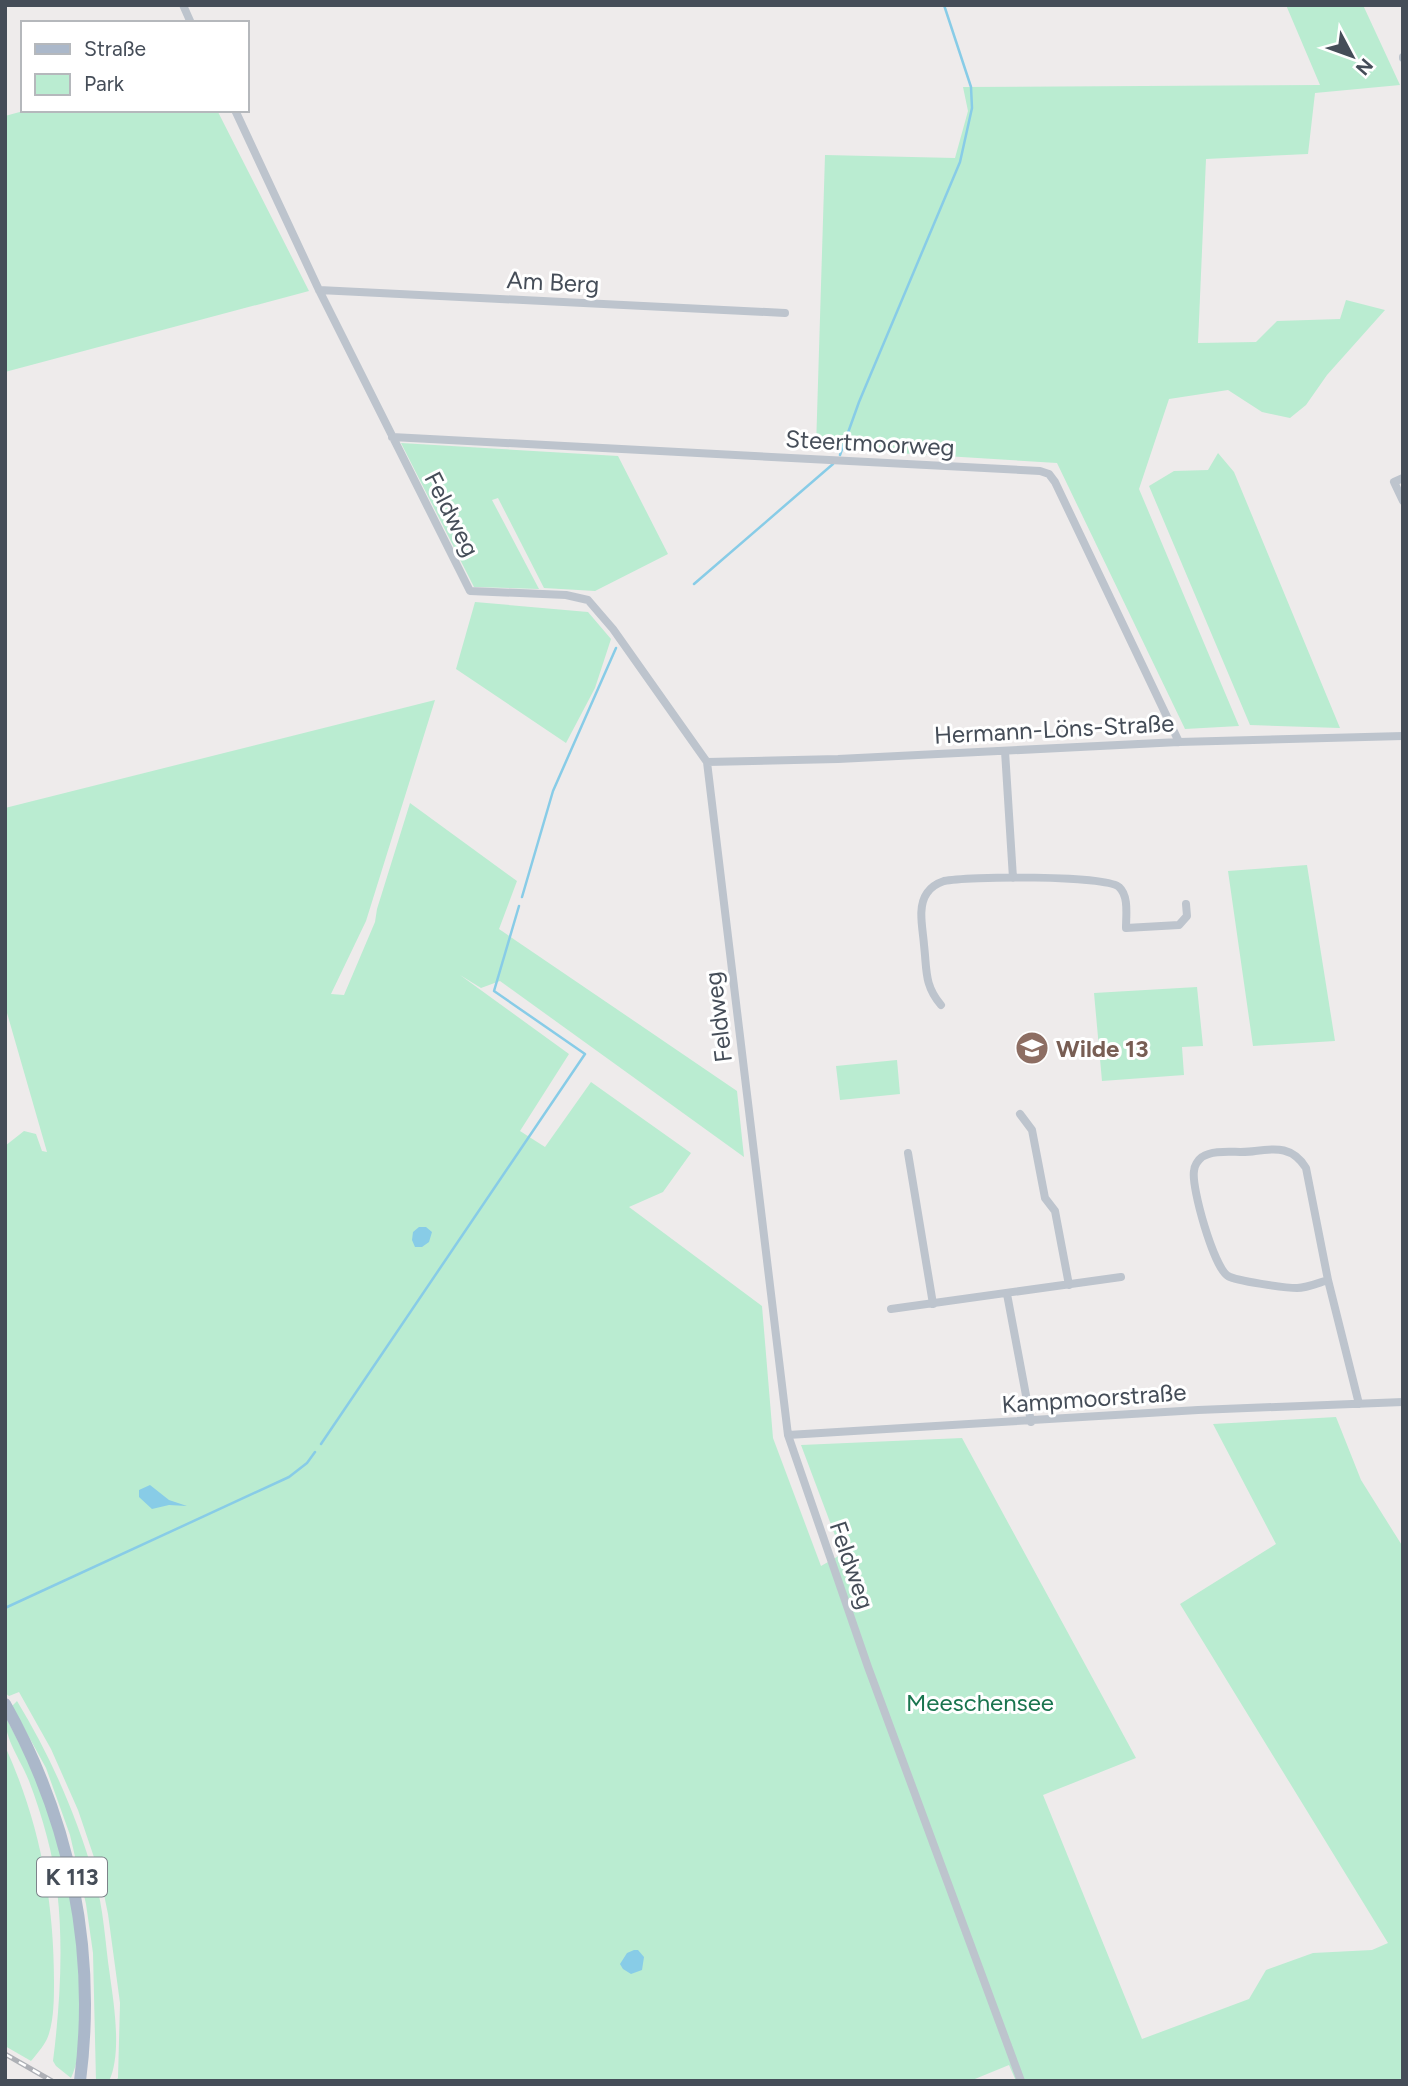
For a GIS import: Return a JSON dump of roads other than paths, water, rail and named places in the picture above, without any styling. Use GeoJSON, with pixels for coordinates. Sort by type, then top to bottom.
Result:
{"type":"FeatureCollection","features":[{"type":"Feature","properties":{"kind":"main road","name":"K 113"},"geometry":{"type":"LineString","coordinates":[[5,1704],[45,1786],[71,1872],[81,1929],[85,1976],[80,2081]]}},
{"type":"Feature","properties":{"kind":"street"},"geometry":{"type":"LineString","coordinates":[[183,5],[190,21]]}},
{"type":"Feature","properties":{"kind":"street","name":"Feldweg"},"geometry":{"type":"LineString","coordinates":[[236,112],[320,290],[470,591],[566,595],[588,600],[613,629],[707,762],[788,1435],[863,1655],[1021,2081]]}},
{"type":"Feature","properties":{"kind":"street","name":"Am Berg"},"geometry":{"type":"LineString","coordinates":[[320,290],[785,313]]}},
{"type":"Feature","properties":{"kind":"street","name":"Steertmoorweg"},"geometry":{"type":"LineString","coordinates":[[392,437],[1040,471],[1049,474],[1179,742]]}},
{"type":"Feature","properties":{"kind":"street"},"geometry":{"type":"LineString","coordinates":[[1403,478],[1394,482],[1403,501]]}},
{"type":"Feature","properties":{"kind":"street","name":"Hermann-Löns-Straße"},"geometry":{"type":"LineString","coordinates":[[707,762],[1179,742],[1403,736]]}},
{"type":"Feature","properties":{"kind":"street"},"geometry":{"type":"LineString","coordinates":[[1005,751],[1013,878]]}},
{"type":"Feature","properties":{"kind":"street"},"geometry":{"type":"LineString","coordinates":[[941,1005],[929,990],[921,911],[927,892],[936,885],[946,881],[1013,878],[1087,879],[1117,885],[1125,895],[1126,928],[1179,925],[1187,916],[1186,904]]}},
{"type":"Feature","properties":{"kind":"street"},"geometry":{"type":"LineString","coordinates":[[1020,1114],[1032,1130],[1045,1198],[1055,1211],[1069,1285]]}},
{"type":"Feature","properties":{"kind":"street"},"geometry":{"type":"LineString","coordinates":[[1328,1280],[1299,1288],[1229,1277],[1219,1268],[1199,1202],[1194,1169],[1200,1158],[1212,1154],[1274,1148],[1289,1151],[1299,1157],[1306,1168],[1328,1280],[1359,1404]]}},
{"type":"Feature","properties":{"kind":"street"},"geometry":{"type":"LineString","coordinates":[[908,1153],[933,1304]]}},
{"type":"Feature","properties":{"kind":"street"},"geometry":{"type":"LineString","coordinates":[[891,1309],[1121,1277]]}},
{"type":"Feature","properties":{"kind":"street"},"geometry":{"type":"LineString","coordinates":[[1007,1294],[1031,1422]]}},
{"type":"Feature","properties":{"kind":"street","name":"Kampmoorstraße"},"geometry":{"type":"LineString","coordinates":[[788,1435],[1198,1410],[1403,1402]]}},
{"type":"Feature","properties":{"kind":"water"},"geometry":{"type":"Polygon","coordinates":[[[419,1227],[426,1227],[432,1232],[429,1242],[422,1247],[415,1247],[413,1232],[419,1227]]]}},
{"type":"Feature","properties":{"kind":"water"},"geometry":{"type":"Polygon","coordinates":[[[150,1485],[169,1500],[187,1506],[169,1505],[152,1509],[139,1497],[139,1490],[150,1485]]]}},
{"type":"Feature","properties":{"kind":"water"},"geometry":{"type":"Polygon","coordinates":[[[638,1950],[644,1957],[642,1970],[631,1974],[620,1964],[627,1953],[638,1950]]]}},
{"type":"Feature","properties":{"kind":"waterway"},"geometry":{"type":"LineString","coordinates":[[840,455],[859,402],[960,162],[972,108],[971,87],[944,5]]}},
{"type":"Feature","properties":{"kind":"waterway"},"geometry":{"type":"LineString","coordinates":[[694,584],[833,464]]}},
{"type":"Feature","properties":{"kind":"waterway"},"geometry":{"type":"LineString","coordinates":[[522,897],[553,791],[616,648]]}},
{"type":"Feature","properties":{"kind":"waterway"},"geometry":{"type":"LineString","coordinates":[[321,1444],[585,1054],[494,991],[519,906]]}},
{"type":"Feature","properties":{"kind":"waterway"},"geometry":{"type":"LineString","coordinates":[[5,1608],[289,1477],[307,1463],[315,1452]]}},
{"type":"Feature","properties":{"kind":"railway"},"geometry":{"type":"LineString","coordinates":[[5,2054],[52,2081]]}},
{"type":"Feature","properties":{"kind":"place","name":"Wilde 13"},"geometry":{"type":"Point","coordinates":[1032,1048]}},
{"type":"Feature","properties":{"kind":"park label","name":"Meeschensee"},"geometry":{"type":"Point","coordinates":[980,1702]}}]}
